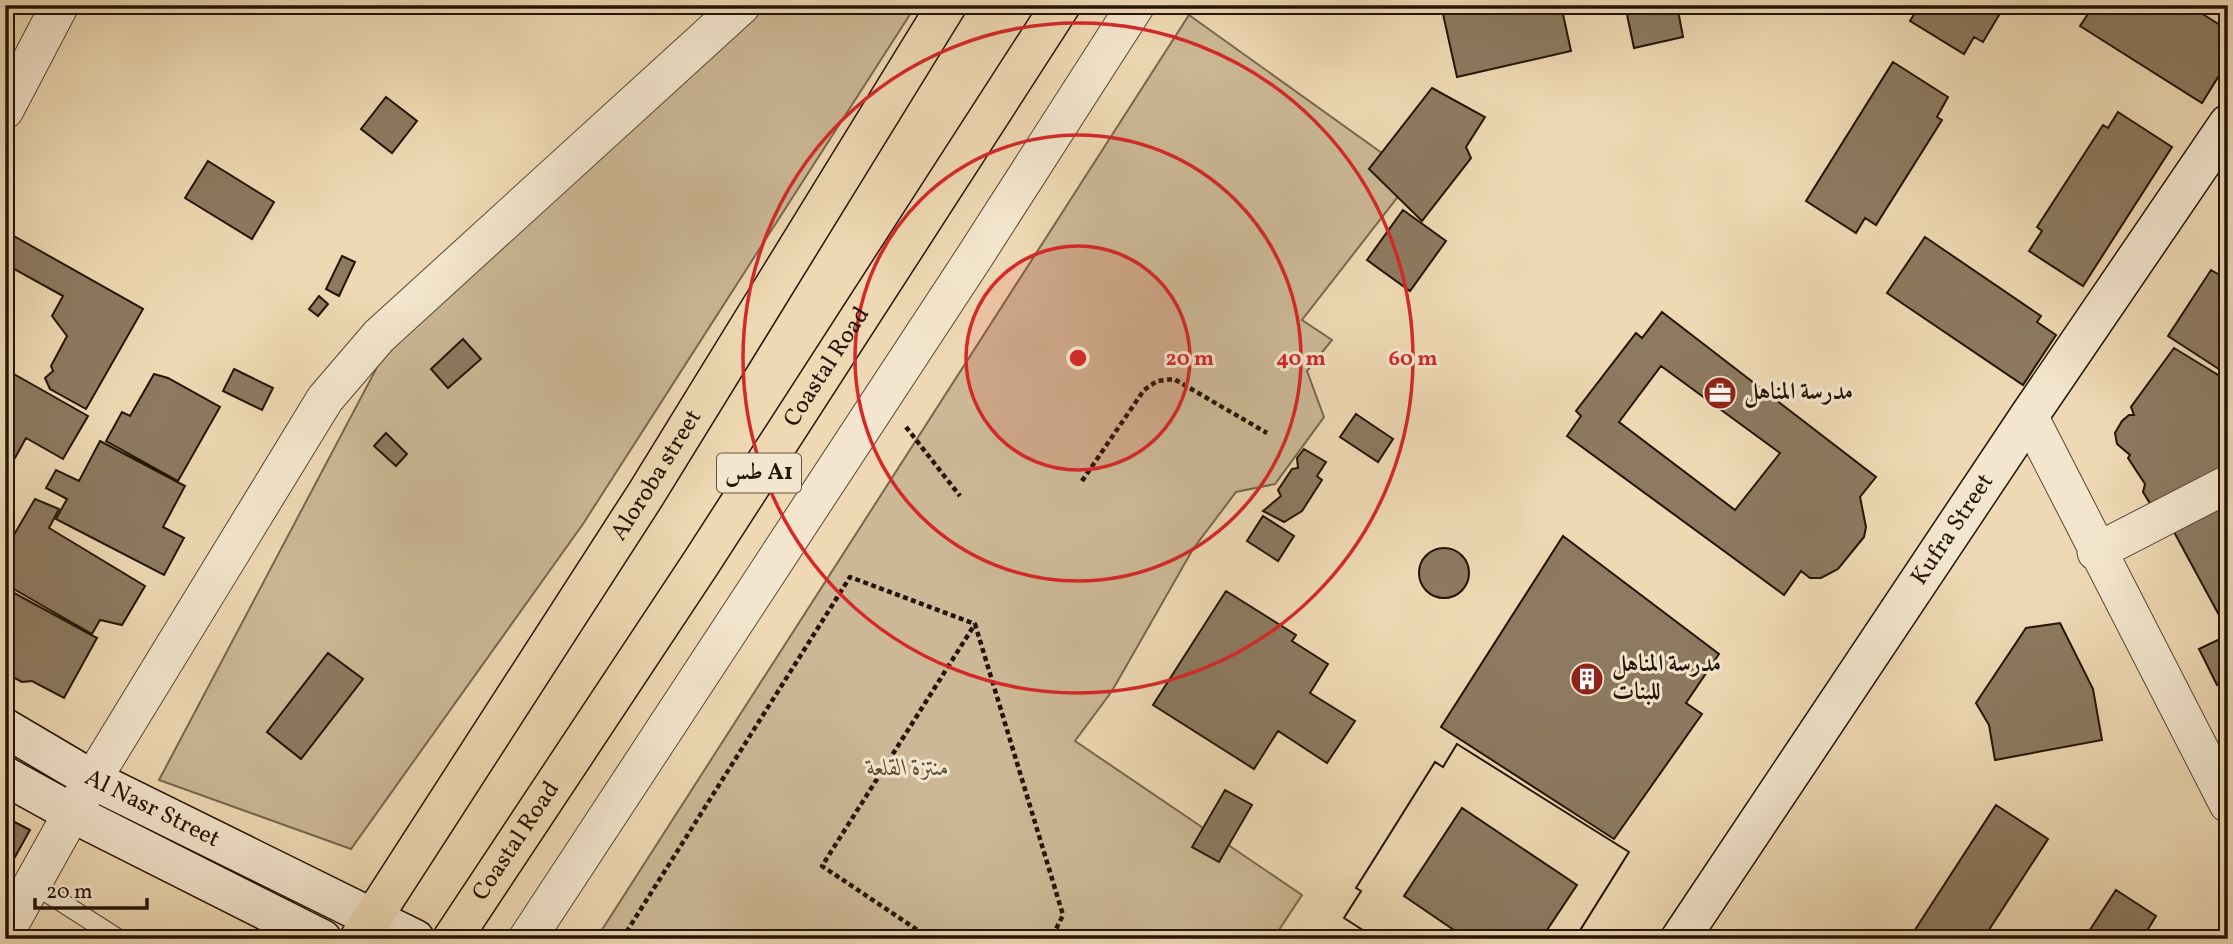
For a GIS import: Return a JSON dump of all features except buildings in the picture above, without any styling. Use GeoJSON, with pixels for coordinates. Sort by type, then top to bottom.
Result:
{"type":"FeatureCollection","features":[{"type":"Feature","properties":{"kind":"highway","name":"Aloroba street"},"geometry":{"type":"LineString","coordinates":[[366,927],[646,494],[947,5]]}},
{"type":"Feature","properties":{"kind":"highway","name":"Coastal Road"},"geometry":{"type":"LineString","coordinates":[[452,939],[701,563],[1061,5]]}},
{"type":"Feature","properties":{"kind":"street"},"geometry":{"type":"LineString","coordinates":[[5,110],[60,5]]}},
{"type":"Feature","properties":{"kind":"street"},"geometry":{"type":"LineString","coordinates":[[5,933],[72,813],[333,390],[379,336],[741,5]]}},
{"type":"Feature","properties":{"kind":"street"},"geometry":{"type":"LineString","coordinates":[[527,939],[883,397],[1136,5]]}},
{"type":"Feature","properties":{"kind":"street","name":"Kufra Street"},"geometry":{"type":"LineString","coordinates":[[1680,939],[2029,416],[2228,124]]}},
{"type":"Feature","properties":{"kind":"street"},"geometry":{"type":"LineString","coordinates":[[2029,416],[2096,552],[2225,790]]}},
{"type":"Feature","properties":{"kind":"street"},"geometry":{"type":"LineString","coordinates":[[2096,552],[2228,484]]}},
{"type":"Feature","properties":{"kind":"street","name":"Al Nasr Street"},"geometry":{"type":"LineString","coordinates":[[5,728],[93,780],[366,927],[415,939]]}},
{"type":"Feature","properties":{"kind":"street","name":"Al Nasr Street"},"geometry":{"type":"LineString","coordinates":[[5,776],[72,813],[322,939]]}},
{"type":"Feature","properties":{"kind":"lane"},"geometry":{"type":"LineString","coordinates":[[33,884],[118,939]]}},
{"type":"Feature","properties":{"kind":"path"},"geometry":{"type":"LineString","coordinates":[[1082,481],[1133,404],[1157,381],[1174,379],[1267,433]]}},
{"type":"Feature","properties":{"kind":"path"},"geometry":{"type":"LineString","coordinates":[[883,397],[960,496]]}},
{"type":"Feature","properties":{"kind":"path"},"geometry":{"type":"LineString","coordinates":[[622,939],[850,577],[975,624]]}},
{"type":"Feature","properties":{"kind":"path"},"geometry":{"type":"LineString","coordinates":[[931,939],[822,866],[975,624]]}},
{"type":"Feature","properties":{"kind":"path"},"geometry":{"type":"LineString","coordinates":[[975,624],[1063,915],[1051,939]]}},
{"type":"Feature","properties":{"kind":"path"},"geometry":{"type":"LineString","coordinates":[[910,939],[915,929]]}},
{"type":"Feature","properties":{"kind":"green space"},"geometry":{"type":"Polygon","coordinates":[[[752,5],[916,5],[583,524],[351,849],[159,780],[384,354],[752,5]]]}},
{"type":"Feature","properties":{"kind":"green space","name":"منتزة القلعة"},"geometry":{"type":"Polygon","coordinates":[[[1189,15],[1414,176],[1302,320],[1332,340],[1307,371],[1324,417],[1275,484],[1236,492],[1193,549],[1112,691],[1075,741],[1302,895],[1273,939],[596,939],[1189,15]]]}},
{"type":"Feature","properties":{"kind":"place","name":"مدرسة المناهل"},"geometry":{"type":"Point","coordinates":[1720,393]}},
{"type":"Feature","properties":{"kind":"place","name":"مدرسة المناهل للبنات"},"geometry":{"type":"Point","coordinates":[1587,679]}}]}
